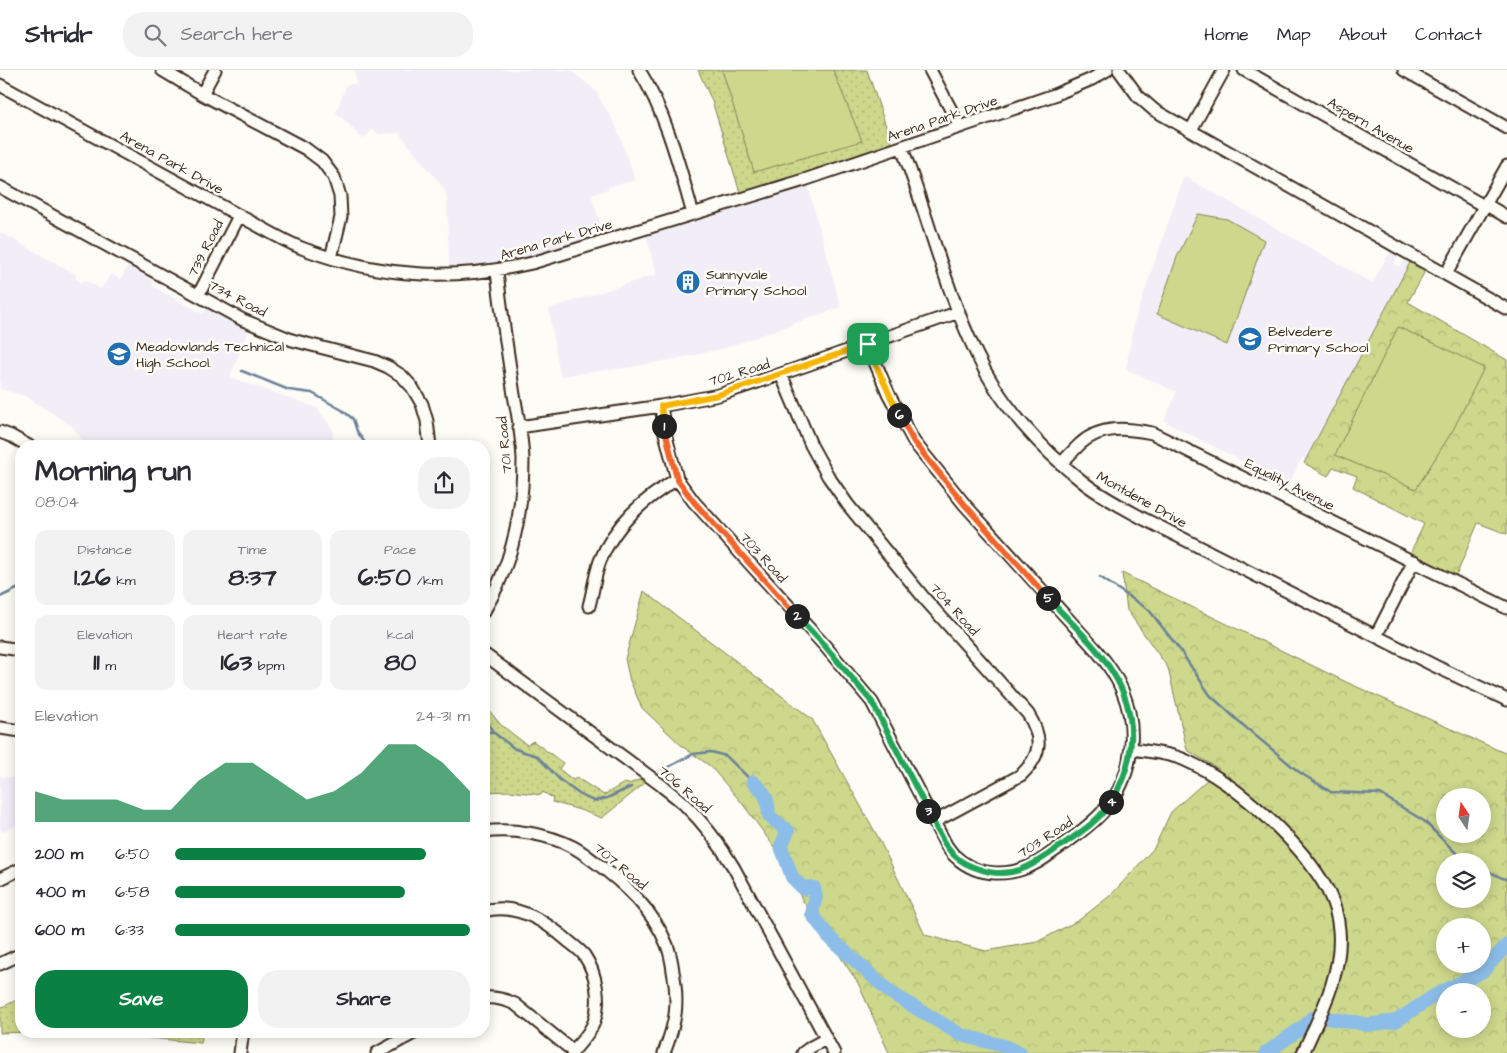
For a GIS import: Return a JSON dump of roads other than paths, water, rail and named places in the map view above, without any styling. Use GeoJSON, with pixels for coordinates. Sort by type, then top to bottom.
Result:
{"type":"FeatureCollection","features":[{"type":"Feature","properties":{"kind":"street"},"geometry":{"type":"LineString","coordinates":[[162,70],[202,94],[306,148],[328,168],[337,185],[341,204],[339,224],[331,258]]}},
{"type":"Feature","properties":{"kind":"street"},"geometry":{"type":"LineString","coordinates":[[202,94],[216,70]]}},
{"type":"Feature","properties":{"kind":"street"},"geometry":{"type":"LineString","coordinates":[[638,70],[648,86],[665,122],[693,214]]}},
{"type":"Feature","properties":{"kind":"street"},"geometry":{"type":"LineString","coordinates":[[930,70],[960,127]]}},
{"type":"Feature","properties":{"kind":"street","name":"Arena Park Drive"},"geometry":{"type":"LineString","coordinates":[[0,85],[296,246],[331,258],[374,268],[423,275],[470,274],[496,271],[532,263],[902,148],[1073,88],[1107,70]]}},
{"type":"Feature","properties":{"kind":"street"},"geometry":{"type":"LineString","coordinates":[[1119,70],[1138,96],[1147,104],[1507,309]]}},
{"type":"Feature","properties":{"kind":"street"},"geometry":{"type":"LineString","coordinates":[[1190,130],[1224,70]]}},
{"type":"Feature","properties":{"kind":"street","name":"Aspern Avenue"},"geometry":{"type":"LineString","coordinates":[[1244,70],[1507,217]]}},
{"type":"Feature","properties":{"kind":"street"},"geometry":{"type":"LineString","coordinates":[[1404,70],[1507,128]]}},
{"type":"Feature","properties":{"kind":"street","name":"Montdene Drive"},"geometry":{"type":"LineString","coordinates":[[902,148],[959,312],[977,356],[997,390],[1016,416],[1061,464],[1084,483],[1111,501],[1376,636],[1507,700]]}},
{"type":"Feature","properties":{"kind":"street"},"geometry":{"type":"LineString","coordinates":[[1446,274],[1507,166]]}},
{"type":"Feature","properties":{"kind":"street","name":"734 Road"},"geometry":{"type":"LineString","coordinates":[[0,187],[243,320],[267,331],[388,367],[402,376],[412,387],[422,404],[429,440]]}},
{"type":"Feature","properties":{"kind":"street","name":"739 Road"},"geometry":{"type":"LineString","coordinates":[[198,294],[239,216]]}},
{"type":"Feature","properties":{"kind":"street","name":"701 Road"},"geometry":{"type":"LineString","coordinates":[[490,600],[500,582],[516,531],[522,492],[523,457],[496,271]]}},
{"type":"Feature","properties":{"kind":"street","name":"702 Road"},"geometry":{"type":"LineString","coordinates":[[520,427],[661,406],[718,395],[959,312]]}},
{"type":"Feature","properties":{"kind":"street","name":"703 Road"},"geometry":{"type":"LineString","coordinates":[[661,406],[665,433],[677,479],[694,502],[825,646],[872,702],[934,822],[955,857],[968,866],[987,872],[1004,874],[1020,870],[1037,863],[1082,831],[1108,807],[1125,775],[1132,749],[1128,706],[1114,673],[1097,651],[965,505],[914,442],[888,393],[868,344]]}},
{"type":"Feature","properties":{"kind":"street","name":"704 Road"},"geometry":{"type":"LineString","coordinates":[[781,374],[811,445],[828,476],[848,506],[918,591],[1028,714],[1037,731],[1038,751],[1029,768],[1021,775],[934,822]]}},
{"type":"Feature","properties":{"kind":"street","name":"Equality Avenue"},"geometry":{"type":"LineString","coordinates":[[1061,464],[1082,442],[1095,434],[1121,428],[1152,433],[1507,608]]}},
{"type":"Feature","properties":{"kind":"street"},"geometry":{"type":"LineString","coordinates":[[0,432],[18,440]]}},
{"type":"Feature","properties":{"kind":"street"},"geometry":{"type":"LineString","coordinates":[[589,606],[600,562],[610,542],[624,522],[640,505],[677,479]]}},
{"type":"Feature","properties":{"kind":"street"},"geometry":{"type":"LineString","coordinates":[[1376,636],[1414,561]]}},
{"type":"Feature","properties":{"kind":"street"},"geometry":{"type":"LineString","coordinates":[[0,647],[15,649]]}},
{"type":"Feature","properties":{"kind":"street","name":"706 Road"},"geometry":{"type":"LineString","coordinates":[[490,658],[660,785],[684,804],[706,827],[734,868],[834,1053]]}},
{"type":"Feature","properties":{"kind":"street"},"geometry":{"type":"LineString","coordinates":[[0,728],[15,730]]}},
{"type":"Feature","properties":{"kind":"street"},"geometry":{"type":"LineString","coordinates":[[1132,749],[1173,756],[1201,768],[1222,780],[1268,818],[1290,840],[1314,869],[1328,890],[1336,911],[1339,931],[1339,952],[1334,978],[1322,1011],[1303,1053]]}},
{"type":"Feature","properties":{"kind":"street","name":"707 Road"},"geometry":{"type":"LineString","coordinates":[[490,831],[503,830],[523,832],[562,842],[609,872],[640,901],[656,923],[668,946],[676,990],[676,1014],[664,1053]]}},
{"type":"Feature","properties":{"kind":"street"},"geometry":{"type":"LineString","coordinates":[[0,879],[15,872]]}},
{"type":"Feature","properties":{"kind":"street"},"geometry":{"type":"LineString","coordinates":[[490,911],[501,909],[517,910],[531,915],[556,930],[584,954],[597,987],[598,996],[594,1023],[588,1034],[573,1052],[515,1004],[505,999],[490,997]]}},
{"type":"Feature","properties":{"kind":"street"},"geometry":{"type":"LineString","coordinates":[[0,964],[15,957]]}},
{"type":"Feature","properties":{"kind":"street"},"geometry":{"type":"LineString","coordinates":[[240,1053],[241,1038]]}},
{"type":"Feature","properties":{"kind":"street"},"geometry":{"type":"LineString","coordinates":[[377,1053],[405,1038]]}},
{"type":"Feature","properties":{"kind":"street"},"geometry":{"type":"LineString","coordinates":[[803,1053],[826,1039]]}},
{"type":"Feature","properties":{"kind":"waterway"},"geometry":{"type":"LineString","coordinates":[[242,371],[289,390],[312,393],[342,410],[353,419],[357,431],[363,440]]}},
{"type":"Feature","properties":{"kind":"waterway"},"geometry":{"type":"LineString","coordinates":[[1100,577],[1149,610],[1180,650],[1210,695],[1299,772],[1331,792],[1380,794],[1424,821],[1456,853]]}},
{"type":"Feature","properties":{"kind":"waterway"},"geometry":{"type":"LineString","coordinates":[[0,597],[15,590]]}},
{"type":"Feature","properties":{"kind":"waterway"},"geometry":{"type":"LineString","coordinates":[[490,727],[493,732],[515,749],[537,756],[560,780],[589,799],[595,801],[607,798],[631,787]]}},
{"type":"Feature","properties":{"kind":"waterway"},"geometry":{"type":"LineString","coordinates":[[663,770],[693,754],[711,752],[726,756],[753,782]]}},
{"type":"Feature","properties":{"kind":"waterway"},"geometry":{"type":"LineString","coordinates":[[753,782],[766,796],[769,816],[788,831],[781,846],[792,877],[804,889],[814,888],[816,896],[812,914],[829,937],[891,993],[961,1035],[1004,1046],[1020,1053]]}},
{"type":"Feature","properties":{"kind":"waterway"},"geometry":{"type":"LineString","coordinates":[[1491,872],[1507,879]]}},
{"type":"Feature","properties":{"kind":"waterway"},"geometry":{"type":"LineString","coordinates":[[1266,1053],[1307,1024],[1312,1018],[1322,1017],[1366,1025],[1396,1021],[1434,996],[1483,971],[1507,945]]}},
{"type":"Feature","properties":{"kind":"place","name":"Sunnyvale Primary School"},"geometry":{"type":"Point","coordinates":[688,282]}},
{"type":"Feature","properties":{"kind":"place","name":"Belvedere Primary School"},"geometry":{"type":"Point","coordinates":[1250,339]}},
{"type":"Feature","properties":{"kind":"place","name":"Meadowlands Technical High School."},"geometry":{"type":"Point","coordinates":[119,354]}}]}
